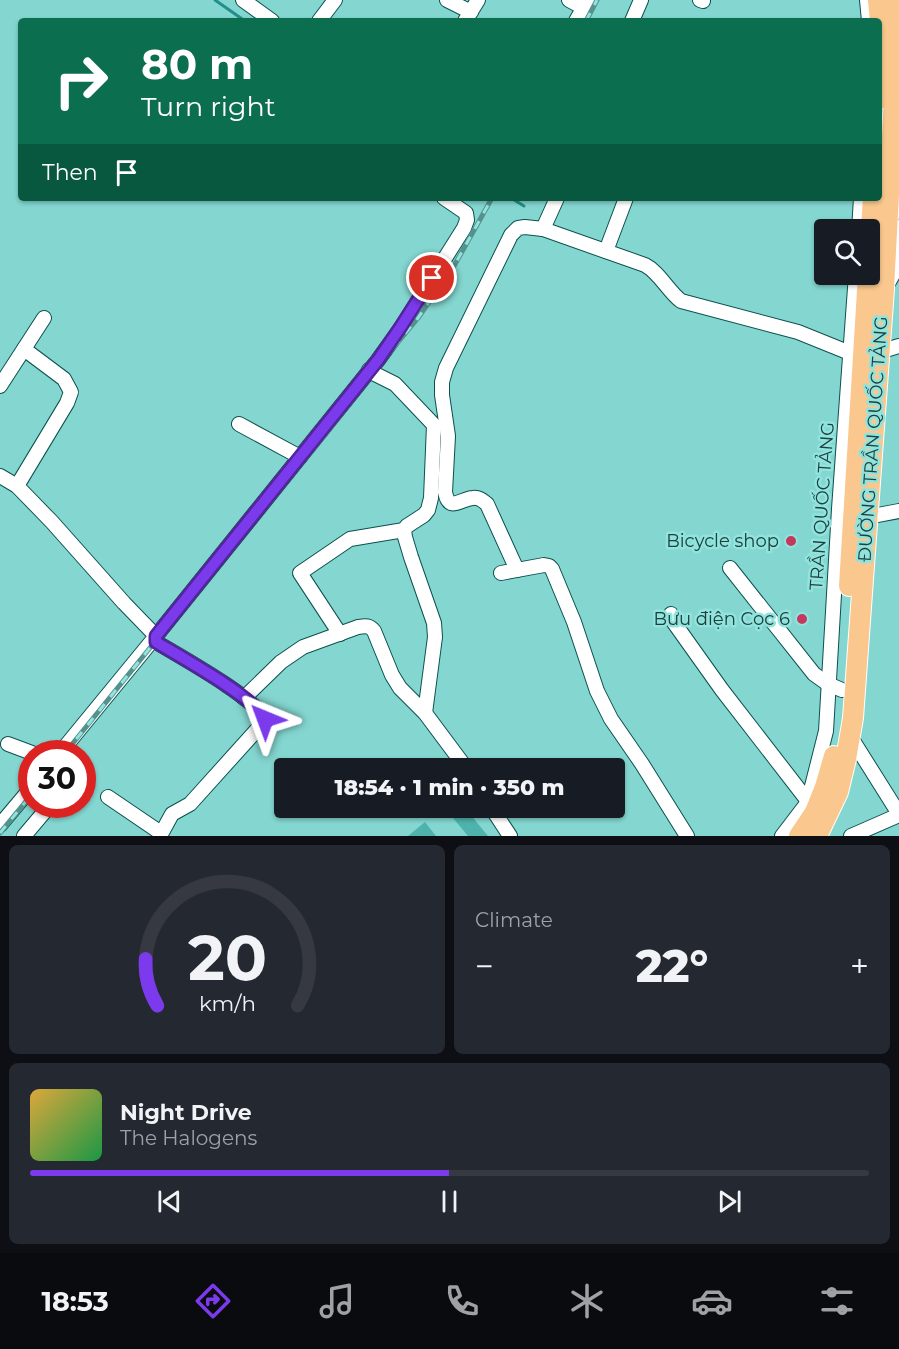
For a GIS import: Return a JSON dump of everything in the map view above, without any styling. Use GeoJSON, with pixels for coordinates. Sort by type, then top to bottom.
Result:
{"type":"FeatureCollection","features":[{"type":"Feature","properties":{"kind":"highway"},"geometry":{"type":"LineString","coordinates":[[878,0],[880,18]]}},
{"type":"Feature","properties":{"kind":"highway","name":"ĐƯỜNG TRẦN QUỐC TẢNG"},"geometry":{"type":"LineString","coordinates":[[816,810],[838,792],[853,718],[884,289],[898,22],[894,0]]}},
{"type":"Feature","properties":{"kind":"highway"},"geometry":{"type":"LineString","coordinates":[[872,219],[873,201]]}},
{"type":"Feature","properties":{"kind":"highway","name":"ĐƯỜNG TRẦN QUỐC TẢNG"},"geometry":{"type":"LineString","coordinates":[[799,836],[816,810],[825,787],[839,733],[835,687],[867,285]]}},
{"type":"Feature","properties":{"kind":"highway","name":"ĐƯỜNG TRẦN QUỐC TẢNG"},"geometry":{"type":"LineString","coordinates":[[816,810],[817,836]]}},
{"type":"Feature","properties":{"kind":"street"},"geometry":{"type":"LineString","coordinates":[[243,0],[268,18]]}},
{"type":"Feature","properties":{"kind":"street"},"geometry":{"type":"LineString","coordinates":[[322,18],[335,0]]}},
{"type":"Feature","properties":{"kind":"street"},"geometry":{"type":"LineString","coordinates":[[447,0],[471,11]]}},
{"type":"Feature","properties":{"kind":"street"},"geometry":{"type":"LineString","coordinates":[[569,0],[586,4],[578,18]]}},
{"type":"Feature","properties":{"kind":"street"},"geometry":{"type":"LineString","coordinates":[[633,18],[642,0]]}},
{"type":"Feature","properties":{"kind":"street"},"geometry":{"type":"LineString","coordinates":[[867,0],[868,18]]}},
{"type":"Feature","properties":{"kind":"street"},"geometry":{"type":"LineString","coordinates":[[71,740],[374,365],[400,328],[464,228],[467,220],[466,213],[448,201]]}},
{"type":"Feature","properties":{"kind":"street"},"geometry":{"type":"LineString","coordinates":[[544,225],[556,201]]}},
{"type":"Feature","properties":{"kind":"street"},"geometry":{"type":"LineString","coordinates":[[606,251],[625,201]]}},
{"type":"Feature","properties":{"kind":"street"},"geometry":{"type":"LineString","coordinates":[[860,219],[861,201]]}},
{"type":"Feature","properties":{"kind":"street"},"geometry":{"type":"LineString","coordinates":[[517,570],[487,504],[474,497],[453,504],[446,499],[444,492],[448,436],[442,382],[446,368],[511,235],[518,228],[544,225],[650,267],[681,301],[798,332],[850,353]]}},
{"type":"Feature","properties":{"kind":"street"},"geometry":{"type":"LineString","coordinates":[[884,289],[894,273],[899,226]]}},
{"type":"Feature","properties":{"kind":"street","name":"TRẦN QUỐC TẢNG"},"geometry":{"type":"LineString","coordinates":[[835,687],[831,646],[838,509],[855,285]]}},
{"type":"Feature","properties":{"kind":"street"},"geometry":{"type":"LineString","coordinates":[[0,386],[44,318]]}},
{"type":"Feature","properties":{"kind":"street"},"geometry":{"type":"LineString","coordinates":[[879,352],[899,346]]}},
{"type":"Feature","properties":{"kind":"street"},"geometry":{"type":"LineString","coordinates":[[17,486],[67,403],[71,392],[64,379],[24,349]]}},
{"type":"Feature","properties":{"kind":"street"},"geometry":{"type":"LineString","coordinates":[[374,365],[373,373],[395,384],[434,425],[431,498],[428,510],[404,530],[434,623],[435,637],[425,713]]}},
{"type":"Feature","properties":{"kind":"street"},"geometry":{"type":"LineString","coordinates":[[239,424],[300,457]]}},
{"type":"Feature","properties":{"kind":"street"},"geometry":{"type":"LineString","coordinates":[[0,476],[17,486],[52,522],[156,636],[156,642],[244,698],[265,719],[190,804],[172,814],[160,835],[108,797]]}},
{"type":"Feature","properties":{"kind":"street"},"geometry":{"type":"LineString","coordinates":[[867,517],[899,511]]}},
{"type":"Feature","properties":{"kind":"street"},"geometry":{"type":"LineString","coordinates":[[340,634],[300,573],[350,539],[404,530]]}},
{"type":"Feature","properties":{"kind":"street"},"geometry":{"type":"LineString","coordinates":[[501,573],[544,565],[552,569],[574,622],[597,691],[607,711],[687,836]]}},
{"type":"Feature","properties":{"kind":"street"},"geometry":{"type":"LineString","coordinates":[[730,568],[814,674],[835,687]]}},
{"type":"Feature","properties":{"kind":"street"},"geometry":{"type":"LineString","coordinates":[[671,614],[670,617],[723,690],[816,810],[782,836]]}},
{"type":"Feature","properties":{"kind":"street"},"geometry":{"type":"LineString","coordinates":[[244,698],[281,662],[303,647],[358,627],[370,627],[374,631],[400,688],[425,713],[459,758]]}},
{"type":"Feature","properties":{"kind":"street"},"geometry":{"type":"LineString","coordinates":[[850,736],[899,814],[851,836]]}},
{"type":"Feature","properties":{"kind":"street"},"geometry":{"type":"LineString","coordinates":[[9,744],[18,748]]}},
{"type":"Feature","properties":{"kind":"street"},"geometry":{"type":"LineString","coordinates":[[0,825],[18,804]]}},
{"type":"Feature","properties":{"kind":"street"},"geometry":{"type":"LineString","coordinates":[[24,836],[39,818]]}},
{"type":"Feature","properties":{"kind":"street"},"geometry":{"type":"LineString","coordinates":[[498,818],[510,836]]}},
{"type":"Feature","properties":{"kind":"building"},"geometry":{"type":"Polygon","coordinates":[[[453,818],[473,818],[488,836],[468,836],[453,818]]]}},
{"type":"Feature","properties":{"kind":"building"},"geometry":{"type":"Polygon","coordinates":[[[425,822],[436,836],[408,836],[425,822]]]}},
{"type":"Feature","properties":{"kind":"waterway"},"geometry":{"type":"LineString","coordinates":[[215,0],[241,18]]}},
{"type":"Feature","properties":{"kind":"waterway"},"geometry":{"type":"LineString","coordinates":[[516,201],[524,206]]}},
{"type":"Feature","properties":{"kind":"railway"},"geometry":{"type":"LineString","coordinates":[[588,18],[597,0]]}},
{"type":"Feature","properties":{"kind":"railway"},"geometry":{"type":"LineString","coordinates":[[76,740],[418,318],[454,266],[490,201]]}},
{"type":"Feature","properties":{"kind":"railway"},"geometry":{"type":"LineString","coordinates":[[0,833],[18,811]]}},
{"type":"Feature","properties":{"kind":"place","name":"Bicycle shop"},"geometry":{"type":"Point","coordinates":[791,541]}},
{"type":"Feature","properties":{"kind":"place","name":"Bưu điện Cọc 6"},"geometry":{"type":"Point","coordinates":[802,619]}},
{"type":"Feature","properties":{"kind":"route"},"geometry":{"type":"LineString","coordinates":[[265,719],[244,698],[156,642],[156,636],[378,360],[432,278]]}}]}
